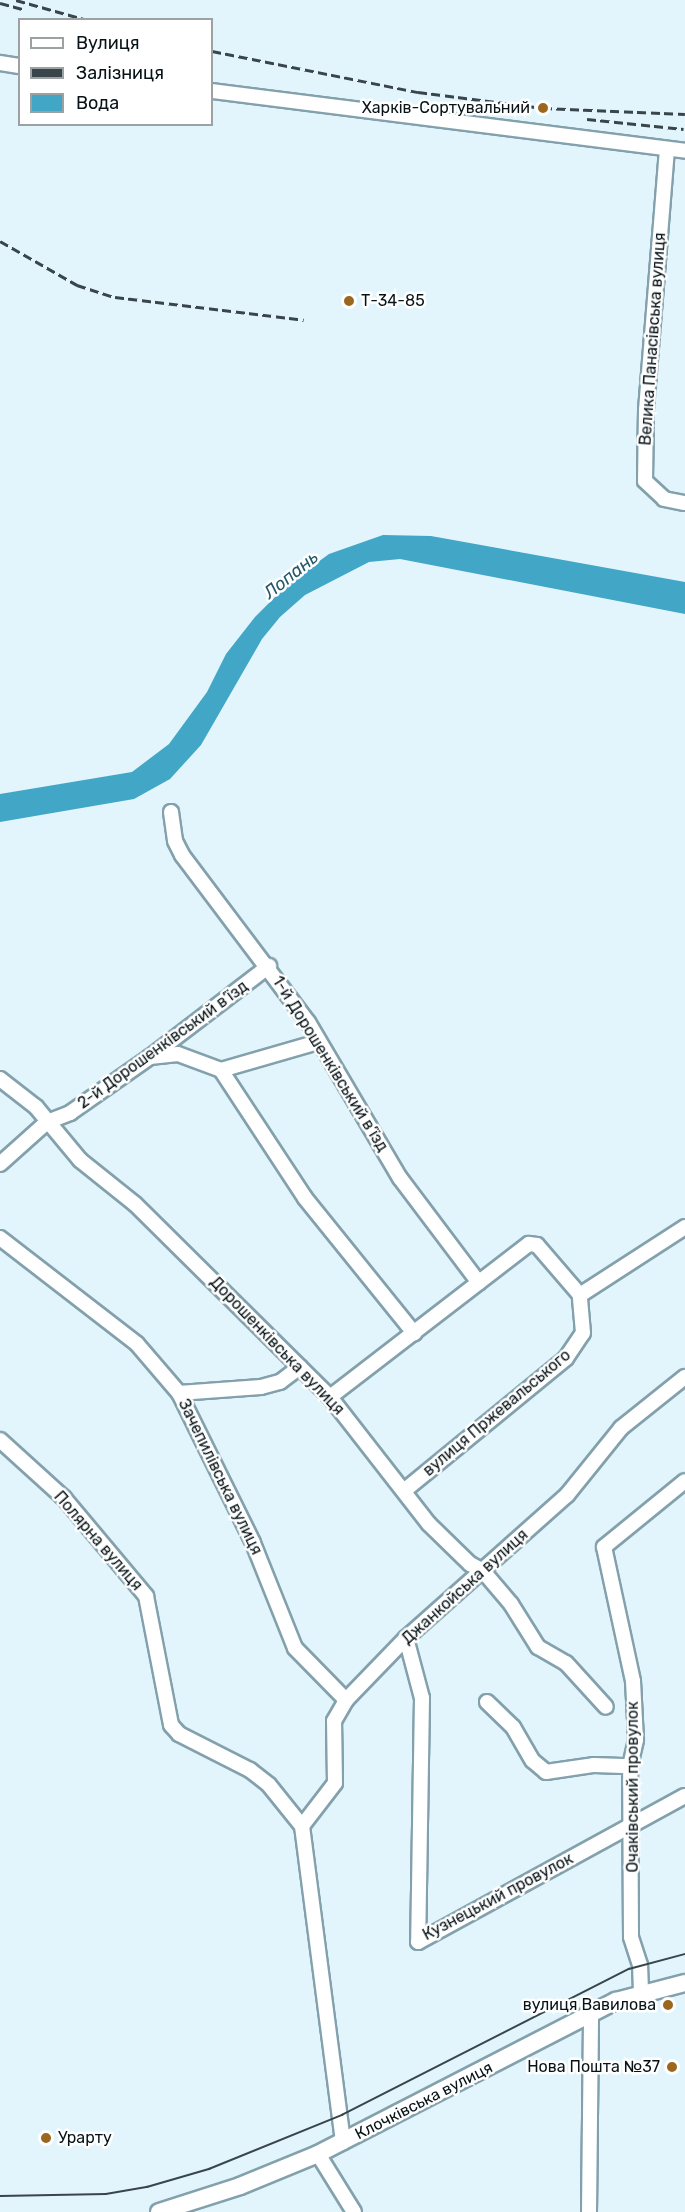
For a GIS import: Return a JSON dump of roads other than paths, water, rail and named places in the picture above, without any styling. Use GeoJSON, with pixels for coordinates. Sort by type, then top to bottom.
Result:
{"type":"FeatureCollection","features":[{"type":"Feature","properties":{"kind":"main road","name":"Клочківська вулиця"},"geometry":{"type":"LineString","coordinates":[[159,2212],[240,2186],[318,2154],[591,2013],[641,1992],[685,1983]]}},
{"type":"Feature","properties":{"kind":"street"},"geometry":{"type":"LineString","coordinates":[[0,63],[18,66]]}},
{"type":"Feature","properties":{"kind":"street"},"geometry":{"type":"LineString","coordinates":[[213,91],[685,151]]}},
{"type":"Feature","properties":{"kind":"street","name":"Велика Панасівська вулиця"},"geometry":{"type":"LineString","coordinates":[[667,149],[646,410],[645,481],[664,500],[685,503]]}},
{"type":"Feature","properties":{"kind":"street","name":"1-й Дорошенківський в’їзд"},"geometry":{"type":"LineString","coordinates":[[171,812],[175,841],[182,855],[269,966],[400,1178],[479,1283]]}},
{"type":"Feature","properties":{"kind":"street","name":"2-й Дорошенківський в’їзд"},"geometry":{"type":"LineString","coordinates":[[0,1164],[47,1122],[70,1113],[150,1058],[269,966]]}},
{"type":"Feature","properties":{"kind":"street"},"geometry":{"type":"LineString","coordinates":[[150,1058],[178,1054],[222,1070],[318,1042]]}},
{"type":"Feature","properties":{"kind":"street"},"geometry":{"type":"LineString","coordinates":[[222,1070],[305,1198],[414,1333]]}},
{"type":"Feature","properties":{"kind":"street","name":"Дорошенківська вулиця"},"geometry":{"type":"LineString","coordinates":[[0,1079],[36,1107],[80,1160],[135,1204],[330,1396],[405,1490],[429,1524],[470,1564],[483,1571],[511,1604],[538,1647],[566,1663],[606,1707]]}},
{"type":"Feature","properties":{"kind":"street"},"geometry":{"type":"LineString","coordinates":[[330,1396],[529,1244],[537,1245],[580,1295],[685,1227]]}},
{"type":"Feature","properties":{"kind":"street","name":"Зачепилівська вулиця"},"geometry":{"type":"LineString","coordinates":[[0,1238],[137,1344],[179,1393],[253,1543],[295,1648],[346,1700]]}},
{"type":"Feature","properties":{"kind":"street","name":"вулиця Пржевальського"},"geometry":{"type":"LineString","coordinates":[[405,1490],[566,1358],[584,1333],[580,1295]]}},
{"type":"Feature","properties":{"kind":"street"},"geometry":{"type":"LineString","coordinates":[[179,1393],[261,1387],[280,1382],[300,1367]]}},
{"type":"Feature","properties":{"kind":"street","name":"Джанкойська вулиця"},"geometry":{"type":"LineString","coordinates":[[302,1826],[335,1783],[334,1721],[346,1700],[406,1638],[567,1495],[621,1428],[685,1377]]}},
{"type":"Feature","properties":{"kind":"street","name":"Полярна вулиця"},"geometry":{"type":"LineString","coordinates":[[0,1440],[64,1498],[146,1596],[171,1725],[179,1734],[227,1756],[269,1785],[302,1826]]}},
{"type":"Feature","properties":{"kind":"street","name":"Очаківський провулок"},"geometry":{"type":"LineString","coordinates":[[641,1992],[640,1965],[631,1937],[633,1825],[630,1766],[636,1740],[633,1681],[604,1546],[685,1481]]}},
{"type":"Feature","properties":{"kind":"street","name":"Кузнецький провулок"},"geometry":{"type":"LineString","coordinates":[[406,1638],[422,1698],[418,1942],[685,1796]]}},
{"type":"Feature","properties":{"kind":"street"},"geometry":{"type":"LineString","coordinates":[[487,1702],[513,1727],[533,1761],[546,1772],[594,1766],[630,1766]]}},
{"type":"Feature","properties":{"kind":"street"},"geometry":{"type":"LineString","coordinates":[[302,1826],[343,2142]]}},
{"type":"Feature","properties":{"kind":"street"},"geometry":{"type":"LineString","coordinates":[[589,2212],[591,2013]]}},
{"type":"Feature","properties":{"kind":"street"},"geometry":{"type":"LineString","coordinates":[[318,2154],[354,2212]]}},
{"type":"Feature","properties":{"kind":"water"},"geometry":{"type":"Polygon","coordinates":[[[383,535],[431,536],[685,582],[685,614],[400,559],[369,562],[305,595],[280,617],[262,639],[201,745],[170,779],[134,799],[0,822],[0,794],[132,772],[169,744],[207,692],[226,654],[255,617],[288,584],[329,554],[383,535]]]}},
{"type":"Feature","properties":{"kind":"tram line"},"geometry":{"type":"LineString","coordinates":[[0,2196],[106,2194],[147,2187],[209,2169],[342,2115],[629,1969],[685,1954]]}},
{"type":"Feature","properties":{"kind":"railway"},"geometry":{"type":"LineString","coordinates":[[16,0],[80,18]]}},
{"type":"Feature","properties":{"kind":"railway"},"geometry":{"type":"LineString","coordinates":[[0,3],[23,9]]}},
{"type":"Feature","properties":{"kind":"railway"},"geometry":{"type":"LineString","coordinates":[[213,51],[418,92],[543,108],[685,114]]}},
{"type":"Feature","properties":{"kind":"railway"},"geometry":{"type":"LineString","coordinates":[[587,119],[683,129]]}},
{"type":"Feature","properties":{"kind":"railway"},"geometry":{"type":"LineString","coordinates":[[0,241],[77,285],[115,297],[304,320]]}},
{"type":"Feature","properties":{"kind":"place","name":"Харків-Сортувальний"},"geometry":{"type":"Point","coordinates":[543,108]}},
{"type":"Feature","properties":{"kind":"place","name":"Т-34-85"},"geometry":{"type":"Point","coordinates":[349,301]}},
{"type":"Feature","properties":{"kind":"place","name":"вулиця Вавилова"},"geometry":{"type":"Point","coordinates":[668,2005]}},
{"type":"Feature","properties":{"kind":"place","name":"Нова Пошта №37"},"geometry":{"type":"Point","coordinates":[672,2067]}},
{"type":"Feature","properties":{"kind":"place","name":"Урарту"},"geometry":{"type":"Point","coordinates":[46,2138]}},
{"type":"Feature","properties":{"kind":"water label","name":"Лопань"},"geometry":{"type":"Point","coordinates":[291,575]}}]}
